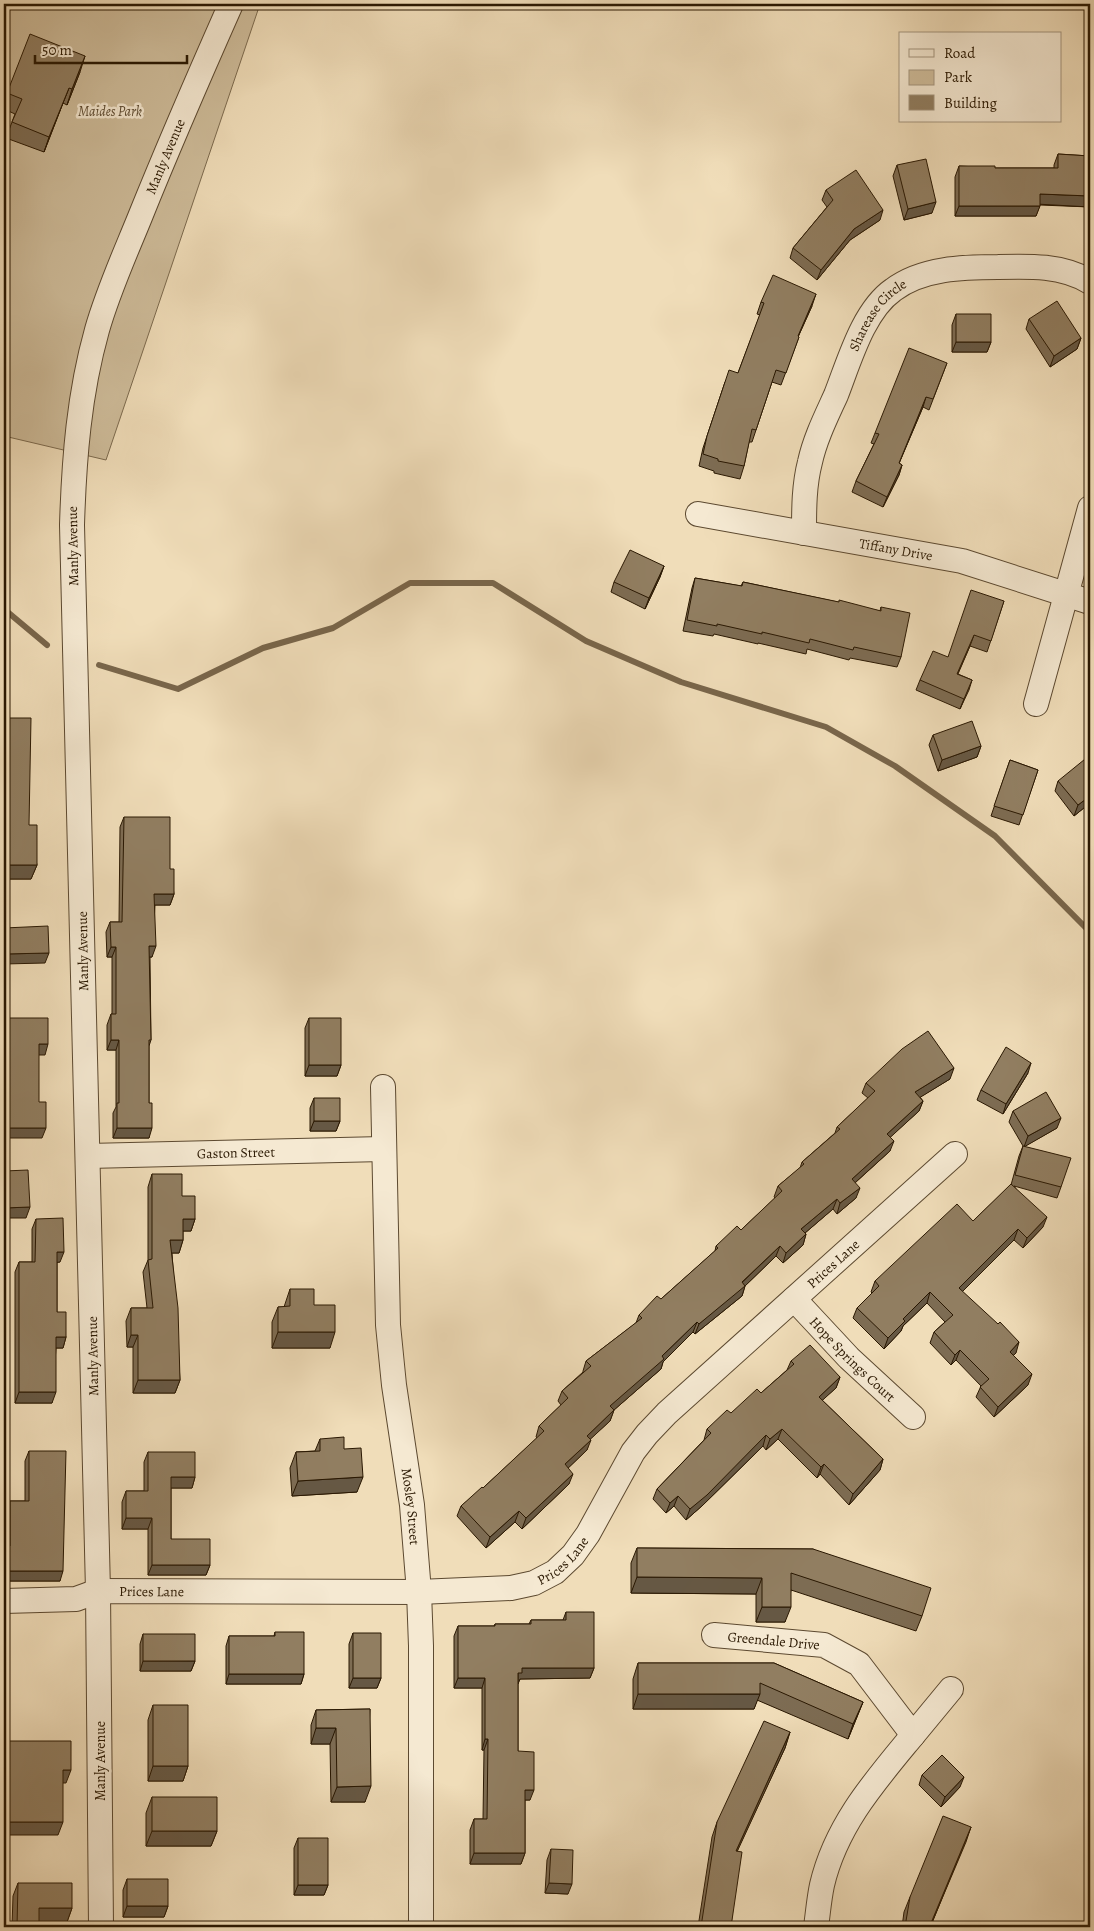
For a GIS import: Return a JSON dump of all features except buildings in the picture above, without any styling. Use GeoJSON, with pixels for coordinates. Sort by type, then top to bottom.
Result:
{"type":"FeatureCollection","features":[{"type":"Feature","properties":{"kind":"street","name":"Manly Avenue"},"geometry":{"type":"LineString","coordinates":[[101,1927],[98,1591],[72,525],[73,470],[79,412],[97,330],[107,298],[182,114],[231,4]]}},
{"type":"Feature","properties":{"kind":"street","name":"Sharease Circle"},"geometry":{"type":"LineString","coordinates":[[804,533],[806,481],[816,442],[866,323],[881,299],[903,282],[917,277],[937,272],[986,267],[1033,266],[1060,270],[1090,282]]}},
{"type":"Feature","properties":{"kind":"street"},"geometry":{"type":"LineString","coordinates":[[1036,704],[1090,508]]}},
{"type":"Feature","properties":{"kind":"street","name":"Tiffany Drive"},"geometry":{"type":"LineString","coordinates":[[698,514],[962,561],[1090,602]]}},
{"type":"Feature","properties":{"kind":"street","name":"Mosley Street"},"geometry":{"type":"LineString","coordinates":[[383,1087],[388,1325],[395,1394],[412,1505],[419,1592],[421,1646],[421,1927]]}},
{"type":"Feature","properties":{"kind":"street","name":"Gaston Street"},"geometry":{"type":"LineString","coordinates":[[88,1156],[383,1149]]}},
{"type":"Feature","properties":{"kind":"street","name":"Prices Lane"},"geometry":{"type":"LineString","coordinates":[[4,1601],[76,1599],[98,1591],[419,1592],[511,1588],[534,1583],[555,1572],[573,1555],[588,1534],[633,1452],[667,1413],[955,1154]]}},
{"type":"Feature","properties":{"kind":"street","name":"Hope Springs Court"},"geometry":{"type":"LineString","coordinates":[[794,1299],[849,1358],[913,1417]]}},
{"type":"Feature","properties":{"kind":"street","name":"Greendale Drive"},"geometry":{"type":"LineString","coordinates":[[714,1635],[824,1645],[859,1664],[913,1735]]}},
{"type":"Feature","properties":{"kind":"street"},"geometry":{"type":"LineString","coordinates":[[816,1927],[822,1885],[832,1854],[850,1815],[868,1790],[951,1689]]}},
{"type":"Feature","properties":{"kind":"green space","name":"Maides Park"},"geometry":{"type":"Polygon","coordinates":[[[4,4],[260,4],[106,460],[4,436],[4,4]]]}},
{"type":"Feature","properties":{"kind":"waterway"},"geometry":{"type":"LineString","coordinates":[[99,665],[178,689],[263,648],[333,628],[410,583],[493,583],[586,641],[681,682],[826,727],[895,766],[995,836],[1090,932]]}},
{"type":"Feature","properties":{"kind":"waterway"},"geometry":{"type":"LineString","coordinates":[[4,609],[47,645]]}}]}
